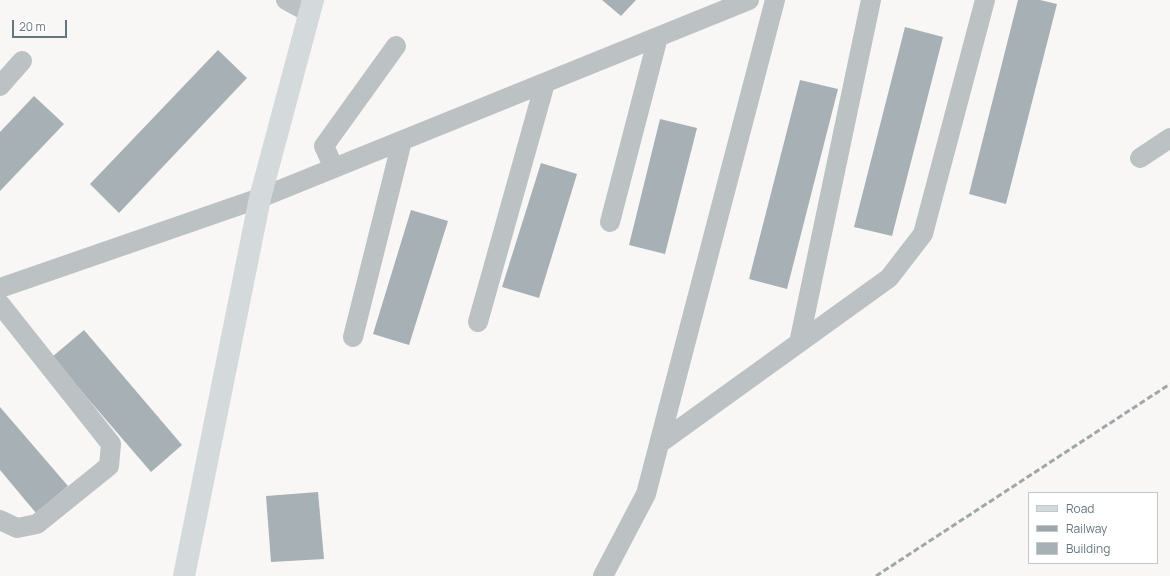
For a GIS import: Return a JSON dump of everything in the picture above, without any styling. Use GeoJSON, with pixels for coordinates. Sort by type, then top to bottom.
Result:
{"type":"FeatureCollection","features":[{"type":"Feature","properties":{"kind":"main road"},"geometry":{"type":"LineString","coordinates":[[184,576],[260,198],[311,6]]}},
{"type":"Feature","properties":{"kind":"street"},"geometry":{"type":"LineString","coordinates":[[286,0],[311,6]]}},
{"type":"Feature","properties":{"kind":"street"},"geometry":{"type":"LineString","coordinates":[[0,288],[260,198],[750,0]]}},
{"type":"Feature","properties":{"kind":"street"},"geometry":{"type":"LineString","coordinates":[[603,576],[646,494],[775,0]]}},
{"type":"Feature","properties":{"kind":"street"},"geometry":{"type":"LineString","coordinates":[[799,343],[871,0]]}},
{"type":"Feature","properties":{"kind":"street"},"geometry":{"type":"LineString","coordinates":[[660,443],[889,278],[923,234],[985,0]]}},
{"type":"Feature","properties":{"kind":"street"},"geometry":{"type":"LineString","coordinates":[[610,222],[658,37]]}},
{"type":"Feature","properties":{"kind":"street"},"geometry":{"type":"LineString","coordinates":[[334,168],[324,146],[396,46]]}},
{"type":"Feature","properties":{"kind":"street"},"geometry":{"type":"LineString","coordinates":[[0,86],[22,61]]}},
{"type":"Feature","properties":{"kind":"street"},"geometry":{"type":"LineString","coordinates":[[478,322],[545,83]]}},
{"type":"Feature","properties":{"kind":"street"},"geometry":{"type":"LineString","coordinates":[[1140,158],[1170,138]]}},
{"type":"Feature","properties":{"kind":"street"},"geometry":{"type":"LineString","coordinates":[[353,337],[402,141]]}},
{"type":"Feature","properties":{"kind":"street"},"geometry":{"type":"LineString","coordinates":[[0,304],[111,444],[109,466],[37,524],[17,528],[0,520]]}},
{"type":"Feature","properties":{"kind":"building"},"geometry":{"type":"Polygon","coordinates":[[[602,0],[636,0],[621,16],[602,0]]]}},
{"type":"Feature","properties":{"kind":"building"},"geometry":{"type":"Polygon","coordinates":[[[1018,0],[1040,0],[1057,4],[1006,204],[969,194],[1018,0]]]}},
{"type":"Feature","properties":{"kind":"building"},"geometry":{"type":"Polygon","coordinates":[[[905,27],[943,37],[892,236],[854,227],[905,27]]]}},
{"type":"Feature","properties":{"kind":"building"},"geometry":{"type":"Polygon","coordinates":[[[218,50],[247,78],[119,213],[90,184],[218,50]]]}},
{"type":"Feature","properties":{"kind":"building"},"geometry":{"type":"Polygon","coordinates":[[[800,80],[838,89],[787,289],[749,279],[800,80]]]}},
{"type":"Feature","properties":{"kind":"building"},"geometry":{"type":"Polygon","coordinates":[[[34,96],[64,124],[0,191],[0,132],[34,96]]]}},
{"type":"Feature","properties":{"kind":"building"},"geometry":{"type":"Polygon","coordinates":[[[660,119],[697,128],[665,254],[629,245],[660,119]]]}},
{"type":"Feature","properties":{"kind":"building"},"geometry":{"type":"Polygon","coordinates":[[[541,163],[577,174],[539,298],[502,287],[541,163]]]}},
{"type":"Feature","properties":{"kind":"building"},"geometry":{"type":"Polygon","coordinates":[[[411,210],[448,221],[409,345],[373,334],[411,210]]]}},
{"type":"Feature","properties":{"kind":"building"},"geometry":{"type":"Polygon","coordinates":[[[84,330],[182,445],[151,472],[52,357],[84,330]]]}},
{"type":"Feature","properties":{"kind":"building"},"geometry":{"type":"Polygon","coordinates":[[[0,407],[68,486],[36,513],[0,470],[0,407]]]}},
{"type":"Feature","properties":{"kind":"building"},"geometry":{"type":"Polygon","coordinates":[[[318,492],[324,559],[271,562],[266,496],[318,492]]]}},
{"type":"Feature","properties":{"kind":"railway"},"geometry":{"type":"LineString","coordinates":[[876,576],[1170,384]]}}]}
